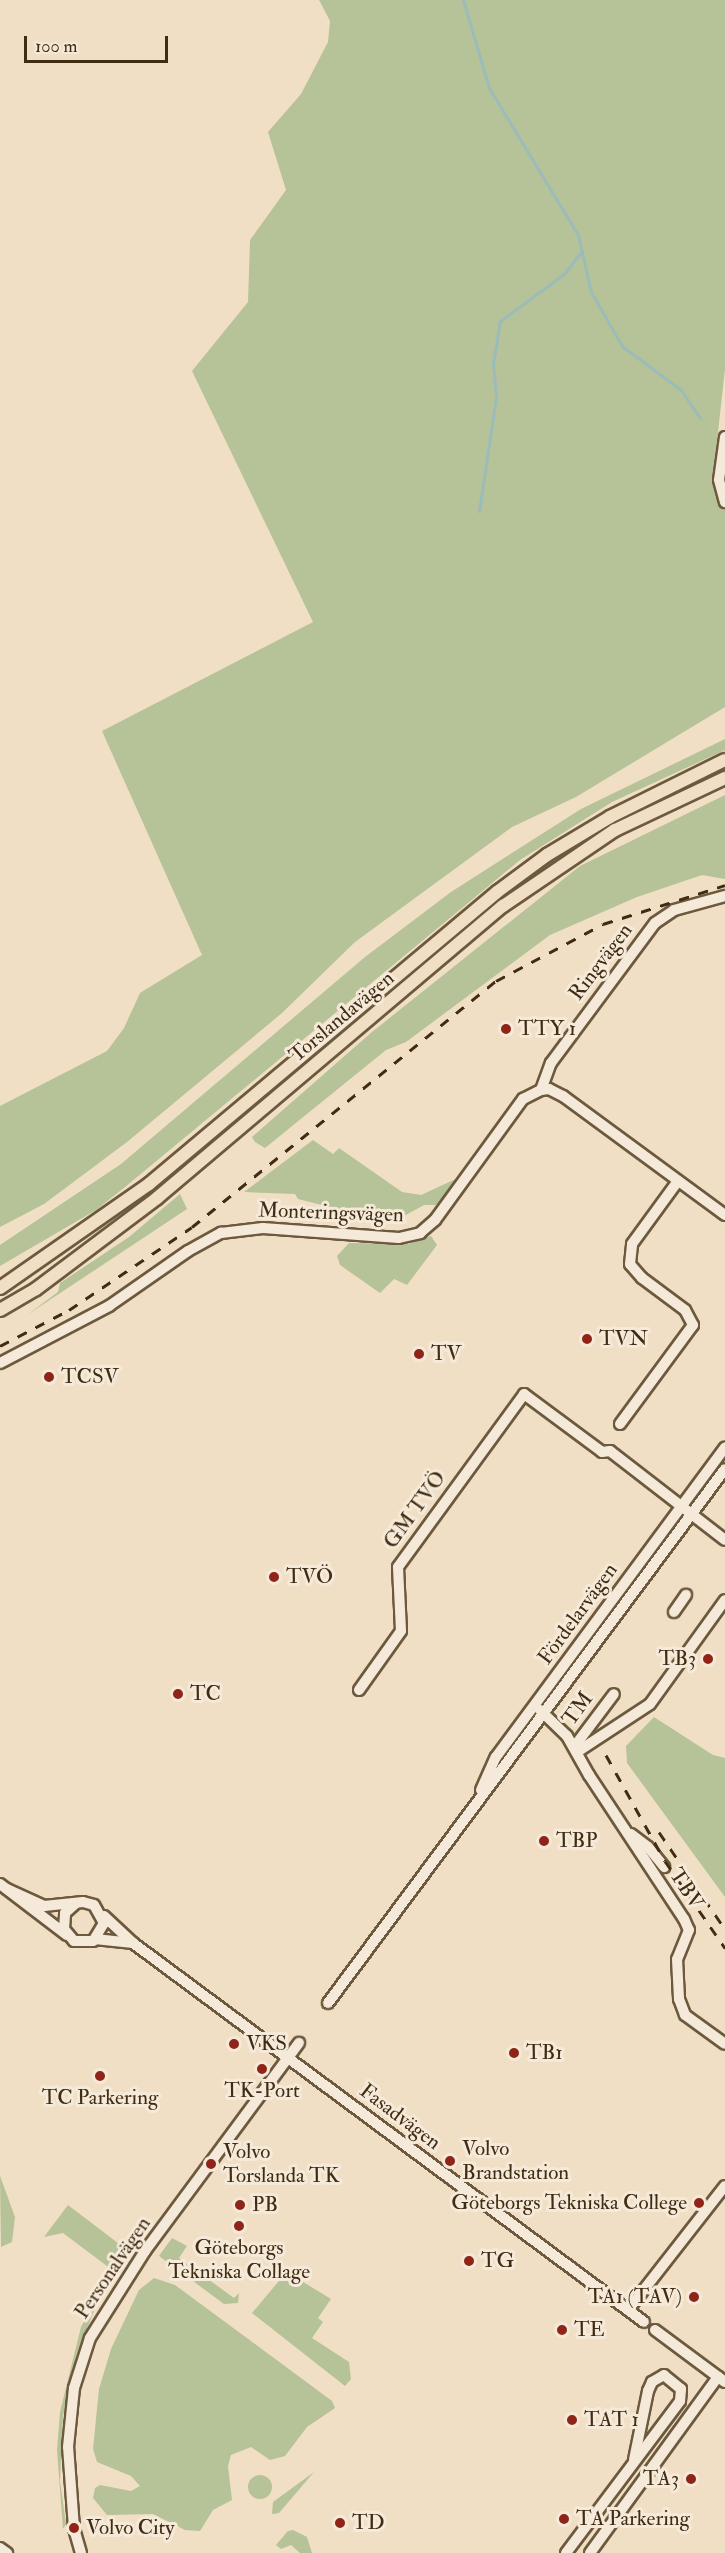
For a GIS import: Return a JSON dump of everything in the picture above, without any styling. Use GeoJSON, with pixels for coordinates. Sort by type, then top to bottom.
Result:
{"type":"FeatureCollection","features":[{"type":"Feature","properties":{"kind":"main road","name":"Torslandavägen"},"geometry":{"type":"LineString","coordinates":[[0,1288],[149,1184],[547,855],[610,817],[725,760]]}},
{"type":"Feature","properties":{"kind":"main road","name":"Torslandavägen"},"geometry":{"type":"LineString","coordinates":[[0,1310],[36,1289],[157,1198],[503,906],[615,830],[725,778]]}},
{"type":"Feature","properties":{"kind":"street"},"geometry":{"type":"LineString","coordinates":[[725,438],[719,480],[725,502]]}},
{"type":"Feature","properties":{"kind":"street","name":"Ringvägen"},"geometry":{"type":"LineString","coordinates":[[540,1090],[550,1064],[655,923],[674,910],[725,896]]}},
{"type":"Feature","properties":{"kind":"street"},"geometry":{"type":"LineString","coordinates":[[540,1090],[549,1089],[563,1096],[725,1215]]}},
{"type":"Feature","properties":{"kind":"street","name":"Monteringsvägen"},"geometry":{"type":"LineString","coordinates":[[0,1363],[109,1306],[188,1251],[221,1233],[263,1228],[399,1238],[420,1233],[435,1220],[524,1099],[540,1090]]}},
{"type":"Feature","properties":{"kind":"street"},"geometry":{"type":"LineString","coordinates":[[620,1424],[693,1325],[685,1310],[642,1278],[630,1264],[632,1244],[678,1181]]}},
{"type":"Feature","properties":{"kind":"street","name":"GM TVÖ"},"geometry":{"type":"LineString","coordinates":[[359,1690],[401,1631],[398,1567],[524,1395],[602,1452],[610,1451],[683,1504]]}},
{"type":"Feature","properties":{"kind":"street","name":"Fördelarvägen"},"geometry":{"type":"LineString","coordinates":[[473,1809],[496,1757],[725,1447]]}},
{"type":"Feature","properties":{"kind":"street","name":"Fördelarvägen"},"geometry":{"type":"LineString","coordinates":[[328,2003],[725,1469]]}},
{"type":"Feature","properties":{"kind":"street"},"geometry":{"type":"LineString","coordinates":[[683,1504],[691,1515],[725,1540]]}},
{"type":"Feature","properties":{"kind":"street"},"geometry":{"type":"LineString","coordinates":[[674,1612],[686,1595]]}},
{"type":"Feature","properties":{"kind":"street"},"geometry":{"type":"LineString","coordinates":[[576,1750],[650,1704],[725,1600]]}},
{"type":"Feature","properties":{"kind":"street","name":"TM"},"geometry":{"type":"LineString","coordinates":[[576,1750],[614,1694]]}},
{"type":"Feature","properties":{"kind":"street","name":"TBV"},"geometry":{"type":"LineString","coordinates":[[535,1706],[544,1713],[576,1750],[689,1930],[676,1971],[685,2015],[725,2044]]}},
{"type":"Feature","properties":{"kind":"street"},"geometry":{"type":"LineString","coordinates":[[618,1820],[664,1867]]}},
{"type":"Feature","properties":{"kind":"street","name":"Fasadvägen"},"geometry":{"type":"LineString","coordinates":[[4,1886],[44,1906],[92,1903],[133,1943],[644,2322]]}},
{"type":"Feature","properties":{"kind":"street","name":"Fasadvägen"},"geometry":{"type":"LineString","coordinates":[[4,1886],[80,1943],[95,1940],[133,1943]]}},
{"type":"Feature","properties":{"kind":"street"},"geometry":{"type":"LineString","coordinates":[[67,1935],[64,1917],[76,1903]]}},
{"type":"Feature","properties":{"kind":"street"},"geometry":{"type":"LineString","coordinates":[[95,1940],[103,1929],[104,1916]]}},
{"type":"Feature","properties":{"kind":"street","name":"Personalvägen"},"geometry":{"type":"LineString","coordinates":[[81,2553],[74,2528],[68,2447],[74,2388],[90,2338],[146,2251],[299,2043]]}},
{"type":"Feature","properties":{"kind":"street"},"geometry":{"type":"LineString","coordinates":[[628,2310],[725,2186]]}},
{"type":"Feature","properties":{"kind":"street"},"geometry":{"type":"LineString","coordinates":[[590,2553],[722,2380],[655,2330]]}},
{"type":"Feature","properties":{"kind":"street"},"geometry":{"type":"LineString","coordinates":[[566,2553],[682,2396],[676,2383],[664,2375],[658,2377],[648,2391],[634,2460]]}},
{"type":"Feature","properties":{"kind":"street"},"geometry":{"type":"LineString","coordinates":[[0,2548],[7,2553]]}},
{"type":"Feature","properties":{"kind":"green space"},"geometry":{"type":"Polygon","coordinates":[[[319,0],[725,0],[725,369],[713,477],[725,495],[725,707],[576,797],[512,827],[355,942],[282,1013],[127,1142],[44,1204],[0,1227],[0,1106],[107,1051],[124,1028],[140,993],[202,955],[102,731],[313,622],[192,371],[248,302],[250,240],[286,190],[268,132],[301,94],[328,42],[330,21],[319,0]]]}},
{"type":"Feature","properties":{"kind":"green space"},"geometry":{"type":"Polygon","coordinates":[[[725,739],[725,750],[612,802],[520,860],[96,1210],[0,1266],[0,1245],[121,1164],[365,957],[451,892],[581,809],[725,739]]]}},
{"type":"Feature","properties":{"kind":"green space"},"geometry":{"type":"Polygon","coordinates":[[[725,795],[725,879],[702,875],[637,897],[550,935],[406,1042],[386,1050],[265,1148],[255,1142],[252,1137],[372,1032],[580,866],[725,795]]]}},
{"type":"Feature","properties":{"kind":"green space"},"geometry":{"type":"Polygon","coordinates":[[[313,1140],[333,1154],[339,1148],[402,1192],[421,1195],[458,1178],[436,1205],[424,1205],[393,1222],[351,1221],[334,1208],[298,1199],[295,1194],[244,1192],[313,1140]]]}},
{"type":"Feature","properties":{"kind":"green space"},"geometry":{"type":"Polygon","coordinates":[[[180,1194],[187,1209],[27,1315],[58,1292],[60,1283],[129,1237],[180,1194]]]}},
{"type":"Feature","properties":{"kind":"green space"},"geometry":{"type":"Polygon","coordinates":[[[431,1236],[437,1245],[407,1285],[394,1279],[380,1293],[340,1265],[337,1256],[349,1243],[409,1244],[431,1236]]]}},
{"type":"Feature","properties":{"kind":"green space"},"geometry":{"type":"Polygon","coordinates":[[[654,1717],[713,1755],[725,1758],[725,1897],[627,1763],[626,1746],[654,1717]]]}},
{"type":"Feature","properties":{"kind":"green space"},"geometry":{"type":"Polygon","coordinates":[[[0,2176],[15,2217],[12,2242],[1,2247],[0,2176]]]}},
{"type":"Feature","properties":{"kind":"green space"},"geometry":{"type":"Polygon","coordinates":[[[68,2205],[127,2250],[96,2300],[111,2269],[63,2233],[44,2237],[68,2205]]]}},
{"type":"Feature","properties":{"kind":"green space"},"geometry":{"type":"Polygon","coordinates":[[[172,2238],[187,2246],[179,2258],[234,2298],[239,2293],[238,2303],[224,2304],[159,2256],[172,2238]]]}},
{"type":"Feature","properties":{"kind":"green space"},"geometry":{"type":"Polygon","coordinates":[[[290,2274],[331,2299],[318,2318],[323,2322],[312,2338],[349,2362],[351,2379],[345,2386],[252,2313],[284,2275],[290,2274]]]}},
{"type":"Feature","properties":{"kind":"green space"},"geometry":{"type":"Polygon","coordinates":[[[154,2278],[175,2285],[332,2401],[335,2408],[307,2427],[285,2456],[270,2460],[251,2447],[231,2455],[228,2466],[232,2500],[213,2510],[200,2531],[185,2530],[153,2514],[107,2515],[93,2498],[95,2488],[100,2485],[131,2491],[140,2486],[131,2476],[97,2462],[93,2449],[99,2389],[111,2349],[139,2290],[154,2278]]]}},
{"type":"Feature","properties":{"kind":"green space"},"geometry":{"type":"Polygon","coordinates":[[[93,2304],[97,2304],[77,2353],[63,2416],[60,2481],[66,2524],[63,2529],[57,2450],[60,2412],[81,2327],[93,2304]]]}},
{"type":"Feature","properties":{"kind":"green space"},"geometry":{"type":"Polygon","coordinates":[[[314,2472],[279,2513],[272,2514],[273,2502],[314,2472]]]}},
{"type":"Feature","properties":{"kind":"green space"},"geometry":{"type":"Polygon","coordinates":[[[260,2475],[265,2476],[271,2482],[271,2492],[265,2498],[260,2499],[255,2498],[249,2492],[248,2487],[249,2482],[255,2476],[260,2475]]]}},
{"type":"Feature","properties":{"kind":"green space"},"geometry":{"type":"Polygon","coordinates":[[[293,2530],[307,2537],[312,2553],[300,2553],[291,2545],[281,2549],[276,2545],[288,2531],[293,2530]]]}},
{"type":"Feature","properties":{"kind":"waterway"},"geometry":{"type":"LineString","coordinates":[[463,0],[489,88],[578,235],[591,292],[622,346],[681,390],[700,418]]}},
{"type":"Feature","properties":{"kind":"waterway"},"geometry":{"type":"LineString","coordinates":[[479,511],[496,397],[493,364],[500,321],[564,274],[582,251]]}},
{"type":"Feature","properties":{"kind":"railway"},"geometry":{"type":"LineString","coordinates":[[0,1346],[69,1310],[192,1227],[496,981],[603,924],[725,885]]}},
{"type":"Feature","properties":{"kind":"railway"},"geometry":{"type":"LineString","coordinates":[[606,1755],[665,1861],[725,1948]]}},
{"type":"Feature","properties":{"kind":"railway"},"geometry":{"type":"LineString","coordinates":[[659,1832],[725,1929]]}},
{"type":"Feature","properties":{"kind":"place","name":"TTY 1"},"geometry":{"type":"Point","coordinates":[506,1029]}},
{"type":"Feature","properties":{"kind":"place","name":"TVN"},"geometry":{"type":"Point","coordinates":[587,1339]}},
{"type":"Feature","properties":{"kind":"place","name":"TV"},"geometry":{"type":"Point","coordinates":[419,1354]}},
{"type":"Feature","properties":{"kind":"place","name":"TCSV"},"geometry":{"type":"Point","coordinates":[49,1377]}},
{"type":"Feature","properties":{"kind":"place","name":"TVÖ"},"geometry":{"type":"Point","coordinates":[274,1577]}},
{"type":"Feature","properties":{"kind":"place","name":"TB3"},"geometry":{"type":"Point","coordinates":[708,1659]}},
{"type":"Feature","properties":{"kind":"place","name":"TC"},"geometry":{"type":"Point","coordinates":[178,1694]}},
{"type":"Feature","properties":{"kind":"place","name":"TBP"},"geometry":{"type":"Point","coordinates":[544,1841]}},
{"type":"Feature","properties":{"kind":"place","name":"VKS"},"geometry":{"type":"Point","coordinates":[234,2044]}},
{"type":"Feature","properties":{"kind":"place","name":"TB1"},"geometry":{"type":"Point","coordinates":[514,2053]}},
{"type":"Feature","properties":{"kind":"place","name":"TK-Port"},"geometry":{"type":"Point","coordinates":[262,2069]}},
{"type":"Feature","properties":{"kind":"place","name":"TC Parkering"},"geometry":{"type":"Point","coordinates":[100,2076]}},
{"type":"Feature","properties":{"kind":"place","name":"Volvo Brandstation"},"geometry":{"type":"Point","coordinates":[450,2161]}},
{"type":"Feature","properties":{"kind":"place","name":"Volvo Torslanda TK"},"geometry":{"type":"Point","coordinates":[211,2164]}},
{"type":"Feature","properties":{"kind":"place","name":"Göteborgs Tekniska College"},"geometry":{"type":"Point","coordinates":[699,2203]}},
{"type":"Feature","properties":{"kind":"place","name":"PB"},"geometry":{"type":"Point","coordinates":[240,2205]}},
{"type":"Feature","properties":{"kind":"place","name":"Göteborgs Tekniska Collage"},"geometry":{"type":"Point","coordinates":[239,2226]}},
{"type":"Feature","properties":{"kind":"place","name":"TG"},"geometry":{"type":"Point","coordinates":[469,2261]}},
{"type":"Feature","properties":{"kind":"place","name":"TA1 (TAV)"},"geometry":{"type":"Point","coordinates":[694,2297]}},
{"type":"Feature","properties":{"kind":"place","name":"TE"},"geometry":{"type":"Point","coordinates":[562,2330]}},
{"type":"Feature","properties":{"kind":"place","name":"TAT 1"},"geometry":{"type":"Point","coordinates":[572,2420]}},
{"type":"Feature","properties":{"kind":"place","name":"TA3"},"geometry":{"type":"Point","coordinates":[691,2479]}},
{"type":"Feature","properties":{"kind":"place","name":"TA Parkering"},"geometry":{"type":"Point","coordinates":[564,2519]}},
{"type":"Feature","properties":{"kind":"place","name":"TD"},"geometry":{"type":"Point","coordinates":[340,2523]}},
{"type":"Feature","properties":{"kind":"place","name":"Volvo City"},"geometry":{"type":"Point","coordinates":[74,2528]}}]}
